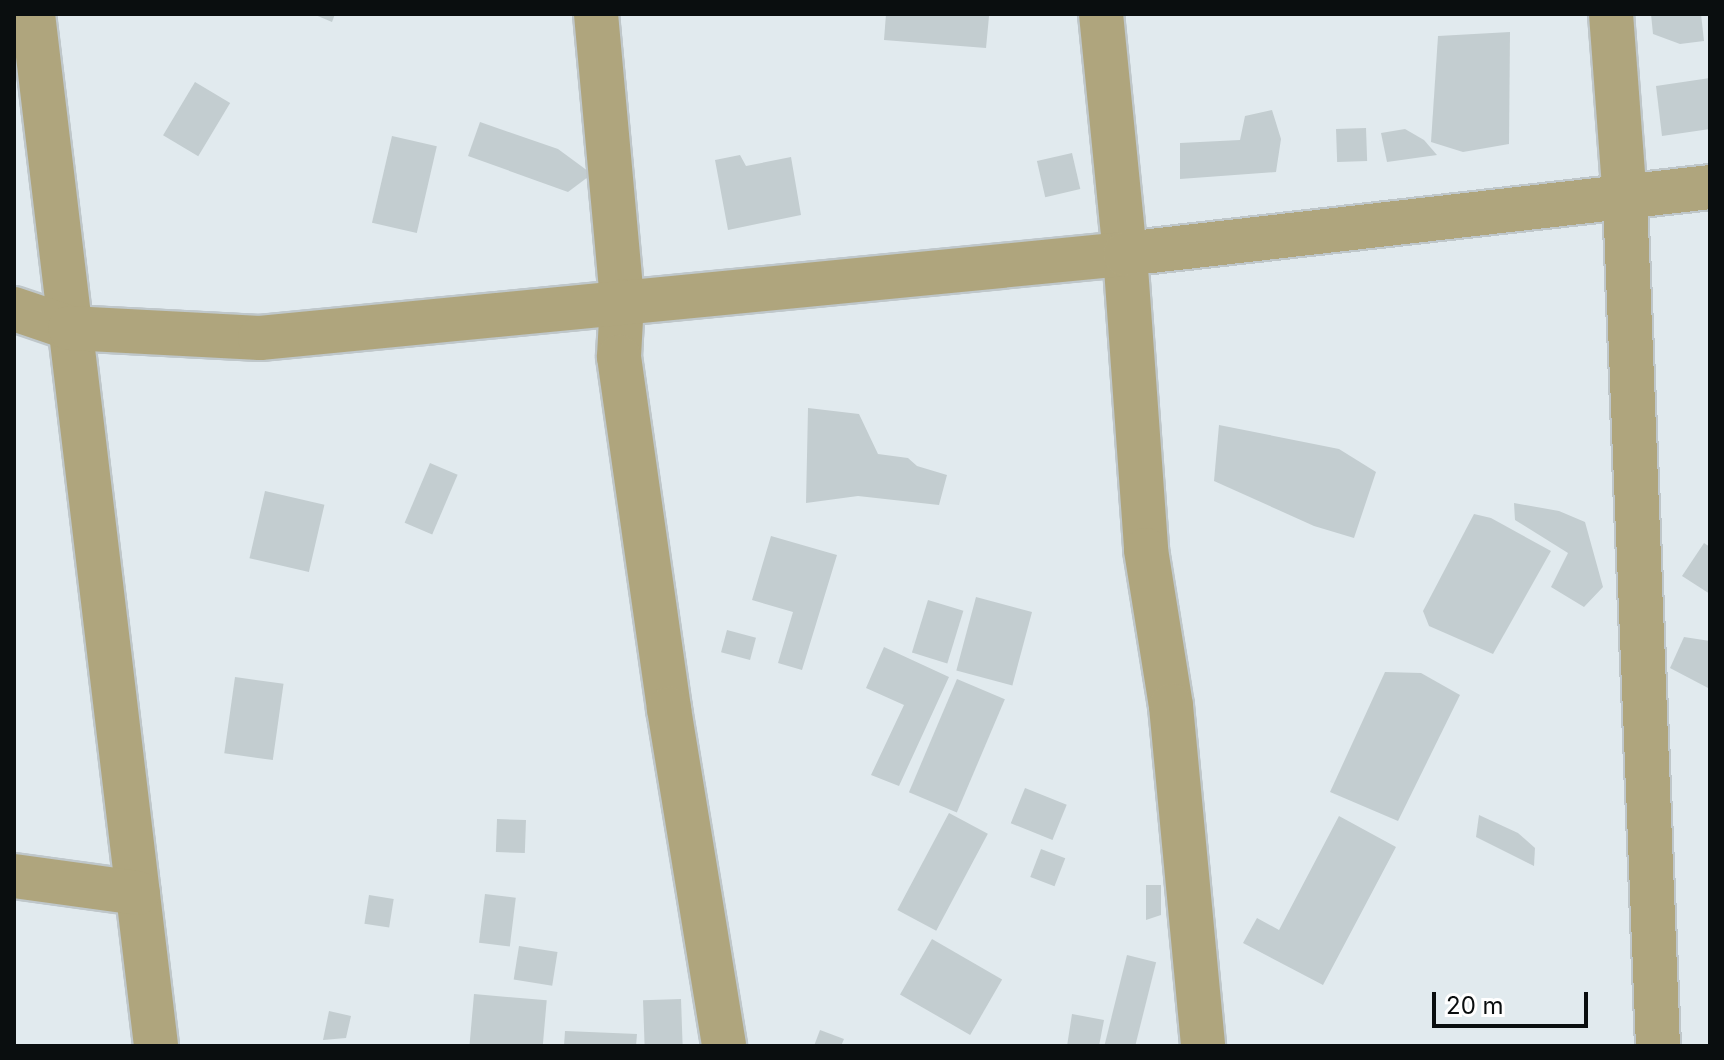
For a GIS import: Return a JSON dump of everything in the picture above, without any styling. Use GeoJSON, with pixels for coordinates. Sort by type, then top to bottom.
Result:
{"type":"FeatureCollection","features":[{"type":"Feature","properties":{"kind":"street"},"geometry":{"type":"LineString","coordinates":[[33,14],[156,1046]]}},
{"type":"Feature","properties":{"kind":"street"},"geometry":{"type":"LineString","coordinates":[[596,14],[622,301],[621,372],[669,709],[724,1046]]}},
{"type":"Feature","properties":{"kind":"street"},"geometry":{"type":"LineString","coordinates":[[1101,14],[1125,254],[1146,550],[1171,706],[1203,1046]]}},
{"type":"Feature","properties":{"kind":"street"},"geometry":{"type":"LineString","coordinates":[[1611,14],[1625,199],[1658,1046]]}},
{"type":"Feature","properties":{"kind":"street"},"geometry":{"type":"LineString","coordinates":[[14,309],[70,328],[260,338],[1125,254],[1710,187]]}},
{"type":"Feature","properties":{"kind":"street"},"geometry":{"type":"LineString","coordinates":[[14,876],[138,893]]}},
{"type":"Feature","properties":{"kind":"building"},"geometry":{"type":"Polygon","coordinates":[[[313,14],[335,14],[332,22],[313,14]]]}},
{"type":"Feature","properties":{"kind":"building"},"geometry":{"type":"Polygon","coordinates":[[[886,14],[989,16],[986,48],[884,40],[886,14]]]}},
{"type":"Feature","properties":{"kind":"building"},"geometry":{"type":"Polygon","coordinates":[[[1651,14],[1701,14],[1704,41],[1680,44],[1653,34],[1651,14]]]}},
{"type":"Feature","properties":{"kind":"building"},"geometry":{"type":"Polygon","coordinates":[[[1510,32],[1509,144],[1463,152],[1431,142],[1438,36],[1510,32]]]}},
{"type":"Feature","properties":{"kind":"building"},"geometry":{"type":"Polygon","coordinates":[[[1710,78],[1710,129],[1662,136],[1656,86],[1710,78]]]}},
{"type":"Feature","properties":{"kind":"building"},"geometry":{"type":"Polygon","coordinates":[[[195,82],[230,103],[198,156],[163,135],[195,82]]]}},
{"type":"Feature","properties":{"kind":"building"},"geometry":{"type":"Polygon","coordinates":[[[1272,110],[1281,139],[1276,172],[1180,179],[1180,143],[1240,140],[1245,116],[1272,110]]]}},
{"type":"Feature","properties":{"kind":"building"},"geometry":{"type":"Polygon","coordinates":[[[480,122],[558,149],[592,174],[568,192],[468,156],[480,122]]]}},
{"type":"Feature","properties":{"kind":"building"},"geometry":{"type":"Polygon","coordinates":[[[1366,128],[1367,161],[1337,162],[1336,129],[1366,128]]]}},
{"type":"Feature","properties":{"kind":"building"},"geometry":{"type":"Polygon","coordinates":[[[1405,129],[1424,140],[1437,155],[1387,162],[1381,133],[1405,129]]]}},
{"type":"Feature","properties":{"kind":"building"},"geometry":{"type":"Polygon","coordinates":[[[392,136],[437,146],[417,233],[372,223],[392,136]]]}},
{"type":"Feature","properties":{"kind":"building"},"geometry":{"type":"Polygon","coordinates":[[[1072,153],[1080,189],[1045,197],[1037,161],[1072,153]]]}},
{"type":"Feature","properties":{"kind":"building"},"geometry":{"type":"Polygon","coordinates":[[[740,155],[746,166],[791,157],[801,215],[728,230],[715,160],[740,155]]]}},
{"type":"Feature","properties":{"kind":"building"},"geometry":{"type":"Polygon","coordinates":[[[808,408],[859,414],[878,454],[908,458],[917,466],[947,475],[939,505],[858,496],[806,503],[808,408]]]}},
{"type":"Feature","properties":{"kind":"building"},"geometry":{"type":"Polygon","coordinates":[[[1219,425],[1339,449],[1376,472],[1354,538],[1314,526],[1214,481],[1219,425]]]}},
{"type":"Feature","properties":{"kind":"building"},"geometry":{"type":"Polygon","coordinates":[[[430,463],[458,475],[432,535],[405,523],[430,463]]]}},
{"type":"Feature","properties":{"kind":"building"},"geometry":{"type":"Polygon","coordinates":[[[265,491],[324,505],[309,572],[249,558],[265,491]]]}},
{"type":"Feature","properties":{"kind":"building"},"geometry":{"type":"Polygon","coordinates":[[[1514,503],[1559,511],[1585,522],[1603,587],[1584,607],[1551,587],[1568,553],[1515,520],[1514,503]]]}},
{"type":"Feature","properties":{"kind":"building"},"geometry":{"type":"Polygon","coordinates":[[[1474,514],[1491,518],[1551,551],[1493,654],[1429,626],[1423,611],[1474,514]]]}},
{"type":"Feature","properties":{"kind":"building"},"geometry":{"type":"Polygon","coordinates":[[[771,536],[837,555],[802,670],[778,663],[793,612],[752,600],[771,536]]]}},
{"type":"Feature","properties":{"kind":"building"},"geometry":{"type":"Polygon","coordinates":[[[1704,543],[1710,547],[1710,594],[1682,576],[1704,543]]]}},
{"type":"Feature","properties":{"kind":"building"},"geometry":{"type":"Polygon","coordinates":[[[976,597],[1032,612],[1012,685],[956,670],[976,597]]]}},
{"type":"Feature","properties":{"kind":"building"},"geometry":{"type":"Polygon","coordinates":[[[928,600],[963,611],[947,663],[912,653],[928,600]]]}},
{"type":"Feature","properties":{"kind":"building"},"geometry":{"type":"Polygon","coordinates":[[[727,630],[756,638],[750,660],[721,652],[727,630]]]}},
{"type":"Feature","properties":{"kind":"building"},"geometry":{"type":"Polygon","coordinates":[[[1684,637],[1710,641],[1710,689],[1670,668],[1684,637]]]}},
{"type":"Feature","properties":{"kind":"building"},"geometry":{"type":"Polygon","coordinates":[[[884,647],[949,677],[899,786],[871,775],[904,705],[866,688],[884,647]]]}},
{"type":"Feature","properties":{"kind":"building"},"geometry":{"type":"Polygon","coordinates":[[[1385,672],[1421,673],[1460,695],[1398,821],[1330,792],[1385,672]]]}},
{"type":"Feature","properties":{"kind":"building"},"geometry":{"type":"Polygon","coordinates":[[[235,677],[284,684],[273,760],[224,753],[235,677]]]}},
{"type":"Feature","properties":{"kind":"building"},"geometry":{"type":"Polygon","coordinates":[[[957,679],[1005,699],[957,813],[909,792],[957,679]]]}},
{"type":"Feature","properties":{"kind":"building"},"geometry":{"type":"Polygon","coordinates":[[[1025,788],[1067,805],[1052,840],[1011,823],[1025,788]]]}},
{"type":"Feature","properties":{"kind":"building"},"geometry":{"type":"Polygon","coordinates":[[[949,813],[988,834],[936,931],[897,910],[949,813]]]}},
{"type":"Feature","properties":{"kind":"building"},"geometry":{"type":"Polygon","coordinates":[[[1479,815],[1518,833],[1535,848],[1534,866],[1476,837],[1479,815]]]}},
{"type":"Feature","properties":{"kind":"building"},"geometry":{"type":"Polygon","coordinates":[[[1339,816],[1396,847],[1323,985],[1243,943],[1257,918],[1279,930],[1339,816]]]}},
{"type":"Feature","properties":{"kind":"building"},"geometry":{"type":"Polygon","coordinates":[[[497,819],[526,820],[525,853],[496,852],[497,819]]]}},
{"type":"Feature","properties":{"kind":"building"},"geometry":{"type":"Polygon","coordinates":[[[1041,849],[1065,858],[1055,886],[1030,877],[1041,849]]]}},
{"type":"Feature","properties":{"kind":"building"},"geometry":{"type":"Polygon","coordinates":[[[1146,885],[1161,885],[1161,915],[1146,920],[1146,885]]]}},
{"type":"Feature","properties":{"kind":"building"},"geometry":{"type":"Polygon","coordinates":[[[485,894],[516,898],[510,946],[479,943],[485,894]]]}},
{"type":"Feature","properties":{"kind":"building"},"geometry":{"type":"Polygon","coordinates":[[[369,895],[394,899],[389,928],[364,924],[369,895]]]}},
{"type":"Feature","properties":{"kind":"building"},"geometry":{"type":"Polygon","coordinates":[[[932,939],[1002,980],[970,1035],[900,994],[932,939]]]}},
{"type":"Feature","properties":{"kind":"building"},"geometry":{"type":"Polygon","coordinates":[[[519,946],[558,952],[552,986],[514,980],[519,946]]]}},
{"type":"Feature","properties":{"kind":"building"},"geometry":{"type":"Polygon","coordinates":[[[1127,955],[1156,962],[1135,1046],[1105,1045],[1127,955]]]}},
{"type":"Feature","properties":{"kind":"building"},"geometry":{"type":"Polygon","coordinates":[[[474,994],[547,1000],[543,1046],[469,1046],[474,994]]]}},
{"type":"Feature","properties":{"kind":"building"},"geometry":{"type":"Polygon","coordinates":[[[681,999],[683,1046],[645,1046],[643,1000],[681,999]]]}},
{"type":"Feature","properties":{"kind":"building"},"geometry":{"type":"Polygon","coordinates":[[[329,1011],[351,1016],[346,1038],[323,1040],[329,1011]]]}},
{"type":"Feature","properties":{"kind":"building"},"geometry":{"type":"Polygon","coordinates":[[[1072,1014],[1104,1020],[1099,1046],[1067,1046],[1072,1014]]]}},
{"type":"Feature","properties":{"kind":"building"},"geometry":{"type":"Polygon","coordinates":[[[820,1030],[844,1039],[841,1046],[814,1046],[820,1030]]]}},
{"type":"Feature","properties":{"kind":"building"},"geometry":{"type":"Polygon","coordinates":[[[565,1031],[637,1034],[636,1046],[564,1046],[565,1031]]]}}]}
